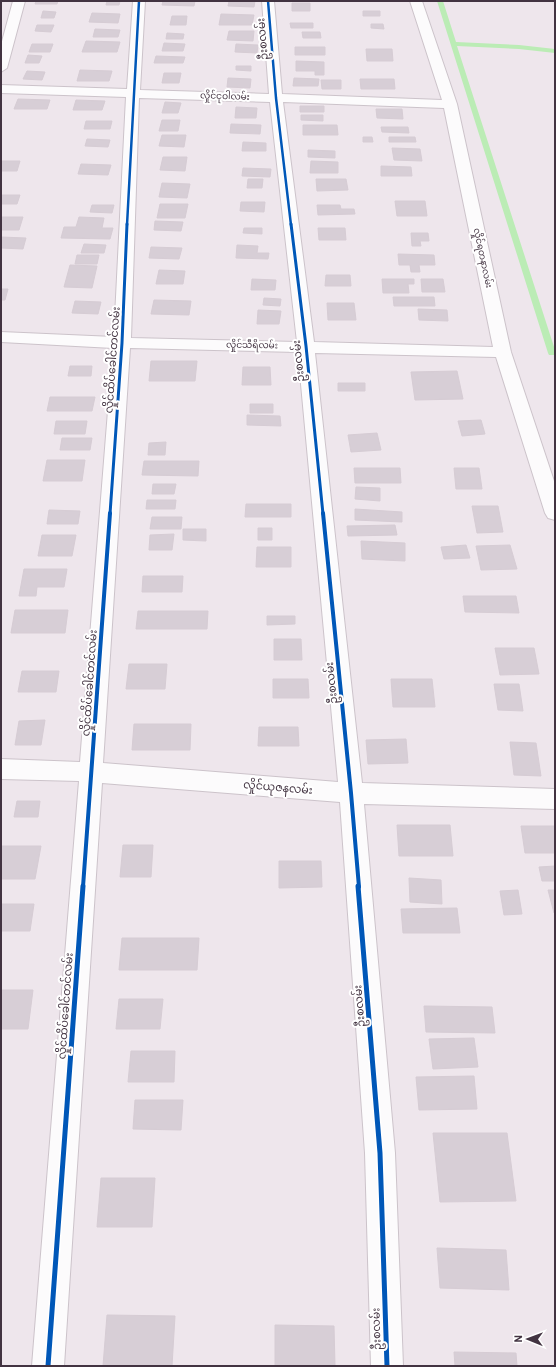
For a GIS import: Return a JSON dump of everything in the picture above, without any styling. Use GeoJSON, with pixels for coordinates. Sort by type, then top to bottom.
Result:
{"type":"FeatureCollection","features":[{"type":"Feature","properties":{"kind":"street"},"geometry":{"type":"LineString","coordinates":[[1,68],[19,1]]}},
{"type":"Feature","properties":{"kind":"street","name":"လှိုင်ထိပ်ခေါင်တင်လမ်း"},"geometry":{"type":"LineString","coordinates":[[48,1366],[122,343],[133,93],[139,1]]}},
{"type":"Feature","properties":{"kind":"street","name":"ဦးစလမ်း"},"geometry":{"type":"LineString","coordinates":[[268,1],[276,98],[306,346],[351,794],[380,1153],[387,1366]]}},
{"type":"Feature","properties":{"kind":"street","name":"လှိုင်ရတနာလမ်း"},"geometry":{"type":"LineString","coordinates":[[416,1],[450,104],[503,352],[555,513]]}},
{"type":"Feature","properties":{"kind":"street","name":"လှိုင်ငုဝါလမ်း"},"geometry":{"type":"LineString","coordinates":[[1,89],[450,104]]}},
{"type":"Feature","properties":{"kind":"street","name":"လှိုင်သီရိလမ်း"},"geometry":{"type":"LineString","coordinates":[[1,337],[122,343],[306,346],[503,352]]}},
{"type":"Feature","properties":{"kind":"street","name":"လှိုင်ယုဇနလမ်း"},"geometry":{"type":"LineString","coordinates":[[1,769],[91,772],[351,794],[555,799]]}},
{"type":"Feature","properties":{"kind":"building"},"geometry":{"type":"Polygon","coordinates":[[[36,1],[58,1],[57,4],[35,4],[36,1]]]}},
{"type":"Feature","properties":{"kind":"building"},"geometry":{"type":"Polygon","coordinates":[[[107,1],[120,1],[119,5],[106,5],[107,1]]]}},
{"type":"Feature","properties":{"kind":"building"},"geometry":{"type":"Polygon","coordinates":[[[163,1],[195,1],[194,6],[162,5],[163,1]]]}},
{"type":"Feature","properties":{"kind":"building"},"geometry":{"type":"Polygon","coordinates":[[[229,1],[255,1],[254,7],[228,6],[229,1]]]}},
{"type":"Feature","properties":{"kind":"building"},"geometry":{"type":"Polygon","coordinates":[[[292,3],[310,3],[310,11],[292,11],[292,3]]]}},
{"type":"Feature","properties":{"kind":"building"},"geometry":{"type":"Polygon","coordinates":[[[43,11],[56,12],[54,18],[41,18],[43,11]]]}},
{"type":"Feature","properties":{"kind":"building"},"geometry":{"type":"Polygon","coordinates":[[[363,11],[380,11],[380,16],[363,16],[363,11]]]}},
{"type":"Feature","properties":{"kind":"building"},"geometry":{"type":"Polygon","coordinates":[[[92,13],[120,14],[118,23],[89,22],[92,13]]]}},
{"type":"Feature","properties":{"kind":"building"},"geometry":{"type":"Polygon","coordinates":[[[221,14],[254,15],[252,25],[219,25],[221,14]]]}},
{"type":"Feature","properties":{"kind":"building"},"geometry":{"type":"Polygon","coordinates":[[[172,16],[187,16],[186,25],[170,25],[172,16]]]}},
{"type":"Feature","properties":{"kind":"building"},"geometry":{"type":"Polygon","coordinates":[[[290,23],[313,23],[313,28],[291,28],[290,23]]]}},
{"type":"Feature","properties":{"kind":"building"},"geometry":{"type":"Polygon","coordinates":[[[371,24],[383,24],[384,29],[371,28],[371,24]]]}},
{"type":"Feature","properties":{"kind":"building"},"geometry":{"type":"Polygon","coordinates":[[[37,25],[54,25],[51,32],[35,31],[37,25]]]}},
{"type":"Feature","properties":{"kind":"building"},"geometry":{"type":"Polygon","coordinates":[[[95,29],[120,30],[118,37],[93,37],[95,29]]]}},
{"type":"Feature","properties":{"kind":"building"},"geometry":{"type":"Polygon","coordinates":[[[229,31],[254,31],[253,41],[227,40],[229,31]]]}},
{"type":"Feature","properties":{"kind":"building"},"geometry":{"type":"Polygon","coordinates":[[[302,32],[320,32],[321,38],[303,38],[302,32]]]}},
{"type":"Feature","properties":{"kind":"building"},"geometry":{"type":"Polygon","coordinates":[[[167,33],[184,34],[183,39],[166,39],[167,33]]]}},
{"type":"Feature","properties":{"kind":"building"},"geometry":{"type":"Polygon","coordinates":[[[86,41],[120,42],[117,52],[82,52],[86,41]]]}},
{"type":"Feature","properties":{"kind":"building"},"geometry":{"type":"Polygon","coordinates":[[[164,43],[185,44],[183,51],[162,51],[164,43]]]}},
{"type":"Feature","properties":{"kind":"building"},"geometry":{"type":"Polygon","coordinates":[[[32,44],[53,44],[50,52],[29,52],[32,44]]]}},
{"type":"Feature","properties":{"kind":"building"},"geometry":{"type":"Polygon","coordinates":[[[236,44],[258,45],[257,53],[235,52],[236,44]]]}},
{"type":"Feature","properties":{"kind":"building"},"geometry":{"type":"Polygon","coordinates":[[[295,47],[325,47],[325,55],[295,55],[295,47]]]}},
{"type":"Feature","properties":{"kind":"building"},"geometry":{"type":"Polygon","coordinates":[[[366,49],[392,49],[393,61],[367,61],[366,49]]]}},
{"type":"Feature","properties":{"kind":"building"},"geometry":{"type":"Polygon","coordinates":[[[28,55],[42,56],[39,63],[25,63],[28,55]]]}},
{"type":"Feature","properties":{"kind":"building"},"geometry":{"type":"Polygon","coordinates":[[[156,56],[185,57],[183,63],[154,63],[156,56]]]}},
{"type":"Feature","properties":{"kind":"building"},"geometry":{"type":"Polygon","coordinates":[[[296,61],[324,62],[324,75],[315,75],[315,71],[296,71],[296,61]]]}},
{"type":"Feature","properties":{"kind":"building"},"geometry":{"type":"Polygon","coordinates":[[[236,66],[251,66],[251,71],[236,70],[236,66]]]}},
{"type":"Feature","properties":{"kind":"building"},"geometry":{"type":"Polygon","coordinates":[[[80,70],[112,71],[109,81],[77,81],[80,70]]]}},
{"type":"Feature","properties":{"kind":"building"},"geometry":{"type":"Polygon","coordinates":[[[27,71],[45,72],[42,80],[23,79],[27,71]]]}},
{"type":"Feature","properties":{"kind":"building"},"geometry":{"type":"Polygon","coordinates":[[[164,73],[181,73],[179,83],[162,83],[164,73]]]}},
{"type":"Feature","properties":{"kind":"building"},"geometry":{"type":"Polygon","coordinates":[[[228,78],[251,79],[250,88],[227,87],[228,78]]]}},
{"type":"Feature","properties":{"kind":"building"},"geometry":{"type":"Polygon","coordinates":[[[294,78],[319,79],[318,86],[293,86],[294,78]]]}},
{"type":"Feature","properties":{"kind":"building"},"geometry":{"type":"Polygon","coordinates":[[[360,79],[394,79],[395,89],[361,89],[360,79]]]}},
{"type":"Feature","properties":{"kind":"building"},"geometry":{"type":"Polygon","coordinates":[[[321,80],[341,80],[341,89],[322,89],[321,80]]]}},
{"type":"Feature","properties":{"kind":"building"},"geometry":{"type":"Polygon","coordinates":[[[18,99],[50,100],[47,109],[14,109],[18,99]]]}},
{"type":"Feature","properties":{"kind":"building"},"geometry":{"type":"Polygon","coordinates":[[[76,100],[105,101],[102,110],[73,110],[76,100]]]}},
{"type":"Feature","properties":{"kind":"building"},"geometry":{"type":"Polygon","coordinates":[[[165,102],[181,103],[178,113],[162,113],[165,102]]]}},
{"type":"Feature","properties":{"kind":"building"},"geometry":{"type":"Polygon","coordinates":[[[300,106],[324,106],[324,112],[300,112],[300,106]]]}},
{"type":"Feature","properties":{"kind":"building"},"geometry":{"type":"Polygon","coordinates":[[[236,107],[257,108],[256,118],[235,118],[236,107]]]}},
{"type":"Feature","properties":{"kind":"building"},"geometry":{"type":"Polygon","coordinates":[[[376,109],[402,109],[403,119],[377,118],[376,109]]]}},
{"type":"Feature","properties":{"kind":"building"},"geometry":{"type":"Polygon","coordinates":[[[301,115],[323,115],[323,121],[301,120],[301,115]]]}},
{"type":"Feature","properties":{"kind":"building"},"geometry":{"type":"Polygon","coordinates":[[[162,120],[180,120],[178,131],[159,131],[162,120]]]}},
{"type":"Feature","properties":{"kind":"building"},"geometry":{"type":"Polygon","coordinates":[[[86,121],[112,121],[110,129],[84,129],[86,121]]]}},
{"type":"Feature","properties":{"kind":"building"},"geometry":{"type":"Polygon","coordinates":[[[231,124],[261,125],[260,134],[230,133],[231,124]]]}},
{"type":"Feature","properties":{"kind":"building"},"geometry":{"type":"Polygon","coordinates":[[[303,125],[337,125],[338,135],[303,135],[303,125]]]}},
{"type":"Feature","properties":{"kind":"building"},"geometry":{"type":"Polygon","coordinates":[[[381,127],[408,127],[409,133],[382,132],[381,127]]]}},
{"type":"Feature","properties":{"kind":"building"},"geometry":{"type":"Polygon","coordinates":[[[162,135],[186,135],[184,147],[159,146],[162,135]]]}},
{"type":"Feature","properties":{"kind":"building"},"geometry":{"type":"Polygon","coordinates":[[[363,137],[372,137],[373,142],[363,142],[363,137]]]}},
{"type":"Feature","properties":{"kind":"building"},"geometry":{"type":"Polygon","coordinates":[[[389,137],[415,137],[416,142],[389,142],[389,137]]]}},
{"type":"Feature","properties":{"kind":"building"},"geometry":{"type":"Polygon","coordinates":[[[87,139],[110,140],[108,147],[85,146],[87,139]]]}},
{"type":"Feature","properties":{"kind":"building"},"geometry":{"type":"Polygon","coordinates":[[[243,142],[266,143],[266,151],[242,151],[243,142]]]}},
{"type":"Feature","properties":{"kind":"building"},"geometry":{"type":"Polygon","coordinates":[[[392,148],[420,149],[422,161],[394,160],[392,148]]]}},
{"type":"Feature","properties":{"kind":"building"},"geometry":{"type":"Polygon","coordinates":[[[308,150],[335,151],[335,158],[308,157],[308,150]]]}},
{"type":"Feature","properties":{"kind":"building"},"geometry":{"type":"Polygon","coordinates":[[[163,157],[187,157],[185,171],[160,170],[163,157]]]}},
{"type":"Feature","properties":{"kind":"building"},"geometry":{"type":"Polygon","coordinates":[[[1,161],[20,161],[17,171],[1,171],[1,161]]]}},
{"type":"Feature","properties":{"kind":"building"},"geometry":{"type":"Polygon","coordinates":[[[311,161],[338,162],[338,173],[310,173],[311,161]]]}},
{"type":"Feature","properties":{"kind":"building"},"geometry":{"type":"Polygon","coordinates":[[[81,164],[111,165],[108,175],[78,174],[81,164]]]}},
{"type":"Feature","properties":{"kind":"building"},"geometry":{"type":"Polygon","coordinates":[[[381,166],[411,167],[412,176],[381,176],[381,166]]]}},
{"type":"Feature","properties":{"kind":"building"},"geometry":{"type":"Polygon","coordinates":[[[243,168],[271,169],[270,177],[242,176],[243,168]]]}},
{"type":"Feature","properties":{"kind":"building"},"geometry":{"type":"Polygon","coordinates":[[[248,179],[263,179],[262,188],[247,188],[248,179]]]}},
{"type":"Feature","properties":{"kind":"building"},"geometry":{"type":"Polygon","coordinates":[[[316,179],[346,179],[348,190],[317,191],[316,179]]]}},
{"type":"Feature","properties":{"kind":"building"},"geometry":{"type":"Polygon","coordinates":[[[162,183],[190,184],[187,198],[159,197],[162,183]]]}},
{"type":"Feature","properties":{"kind":"building"},"geometry":{"type":"Polygon","coordinates":[[[1,195],[20,195],[17,204],[1,204],[1,195]]]}},
{"type":"Feature","properties":{"kind":"building"},"geometry":{"type":"Polygon","coordinates":[[[395,201],[425,201],[427,216],[397,216],[395,201]]]}},
{"type":"Feature","properties":{"kind":"building"},"geometry":{"type":"Polygon","coordinates":[[[241,202],[265,202],[264,212],[240,211],[241,202]]]}},
{"type":"Feature","properties":{"kind":"building"},"geometry":{"type":"Polygon","coordinates":[[[160,204],[188,204],[185,218],[157,218],[160,204]]]}},
{"type":"Feature","properties":{"kind":"building"},"geometry":{"type":"Polygon","coordinates":[[[92,205],[114,205],[112,213],[90,212],[92,205]]]}},
{"type":"Feature","properties":{"kind":"building"},"geometry":{"type":"Polygon","coordinates":[[[317,205],[340,205],[341,209],[354,209],[355,214],[318,215],[317,205]]]}},
{"type":"Feature","properties":{"kind":"building"},"geometry":{"type":"Polygon","coordinates":[[[1,217],[23,217],[19,230],[1,230],[1,217]]]}},
{"type":"Feature","properties":{"kind":"building"},"geometry":{"type":"Polygon","coordinates":[[[79,217],[104,218],[102,228],[113,228],[110,239],[61,238],[64,227],[76,227],[79,217]]]}},
{"type":"Feature","properties":{"kind":"building"},"geometry":{"type":"Polygon","coordinates":[[[155,221],[183,222],[181,231],[154,230],[155,221]]]}},
{"type":"Feature","properties":{"kind":"building"},"geometry":{"type":"Polygon","coordinates":[[[244,228],[262,228],[262,234],[243,233],[244,228]]]}},
{"type":"Feature","properties":{"kind":"building"},"geometry":{"type":"Polygon","coordinates":[[[318,228],[345,228],[346,240],[319,240],[318,228]]]}},
{"type":"Feature","properties":{"kind":"building"},"geometry":{"type":"Polygon","coordinates":[[[411,233],[428,233],[429,241],[420,241],[421,246],[412,246],[411,233]]]}},
{"type":"Feature","properties":{"kind":"building"},"geometry":{"type":"Polygon","coordinates":[[[1,237],[26,238],[23,249],[1,248],[1,237]]]}},
{"type":"Feature","properties":{"kind":"building"},"geometry":{"type":"Polygon","coordinates":[[[84,244],[106,245],[104,253],[81,253],[84,244]]]}},
{"type":"Feature","properties":{"kind":"building"},"geometry":{"type":"Polygon","coordinates":[[[237,245],[258,246],[257,253],[269,253],[268,259],[236,258],[237,245]]]}},
{"type":"Feature","properties":{"kind":"building"},"geometry":{"type":"Polygon","coordinates":[[[151,247],[182,248],[179,259],[149,258],[151,247]]]}},
{"type":"Feature","properties":{"kind":"building"},"geometry":{"type":"Polygon","coordinates":[[[398,254],[434,255],[435,265],[419,265],[420,272],[411,272],[410,265],[399,265],[398,254]]]}},
{"type":"Feature","properties":{"kind":"building"},"geometry":{"type":"Polygon","coordinates":[[[77,255],[99,255],[97,264],[75,264],[77,255]]]}},
{"type":"Feature","properties":{"kind":"building"},"geometry":{"type":"Polygon","coordinates":[[[70,265],[97,266],[92,288],[64,287],[70,265]]]}},
{"type":"Feature","properties":{"kind":"building"},"geometry":{"type":"Polygon","coordinates":[[[159,270],[185,271],[183,284],[156,284],[159,270]]]}},
{"type":"Feature","properties":{"kind":"building"},"geometry":{"type":"Polygon","coordinates":[[[326,275],[350,275],[351,286],[325,286],[326,275]]]}},
{"type":"Feature","properties":{"kind":"building"},"geometry":{"type":"Polygon","coordinates":[[[252,279],[276,280],[275,290],[251,290],[252,279]]]}},
{"type":"Feature","properties":{"kind":"building"},"geometry":{"type":"Polygon","coordinates":[[[382,279],[414,279],[414,284],[408,284],[409,293],[383,293],[382,279]]]}},
{"type":"Feature","properties":{"kind":"building"},"geometry":{"type":"Polygon","coordinates":[[[421,279],[443,279],[445,292],[422,292],[421,279]]]}},
{"type":"Feature","properties":{"kind":"building"},"geometry":{"type":"Polygon","coordinates":[[[1,289],[8,289],[5,300],[1,300],[1,289]]]}},
{"type":"Feature","properties":{"kind":"building"},"geometry":{"type":"Polygon","coordinates":[[[393,297],[434,297],[435,306],[394,306],[393,297]]]}},
{"type":"Feature","properties":{"kind":"building"},"geometry":{"type":"Polygon","coordinates":[[[264,298],[281,299],[280,306],[263,305],[264,298]]]}},
{"type":"Feature","properties":{"kind":"building"},"geometry":{"type":"Polygon","coordinates":[[[154,300],[191,301],[189,315],[151,314],[154,300]]]}},
{"type":"Feature","properties":{"kind":"building"},"geometry":{"type":"Polygon","coordinates":[[[75,301],[101,302],[98,314],[72,313],[75,301]]]}},
{"type":"Feature","properties":{"kind":"building"},"geometry":{"type":"Polygon","coordinates":[[[327,303],[354,303],[356,320],[328,320],[327,303]]]}},
{"type":"Feature","properties":{"kind":"building"},"geometry":{"type":"Polygon","coordinates":[[[418,309],[447,310],[448,321],[419,320],[418,309]]]}},
{"type":"Feature","properties":{"kind":"building"},"geometry":{"type":"Polygon","coordinates":[[[258,310],[281,311],[279,324],[257,324],[258,310]]]}},
{"type":"Feature","properties":{"kind":"building"},"geometry":{"type":"Polygon","coordinates":[[[151,361],[197,361],[195,381],[149,381],[151,361]]]}},
{"type":"Feature","properties":{"kind":"building"},"geometry":{"type":"Polygon","coordinates":[[[70,366],[92,366],[91,376],[68,376],[70,366]]]}},
{"type":"Feature","properties":{"kind":"building"},"geometry":{"type":"Polygon","coordinates":[[[243,367],[270,367],[271,385],[242,385],[243,367]]]}},
{"type":"Feature","properties":{"kind":"building"},"geometry":{"type":"Polygon","coordinates":[[[457,371],[463,399],[415,400],[411,372],[457,371]]]}},
{"type":"Feature","properties":{"kind":"building"},"geometry":{"type":"Polygon","coordinates":[[[338,383],[365,383],[365,391],[338,391],[338,383]]]}},
{"type":"Feature","properties":{"kind":"building"},"geometry":{"type":"Polygon","coordinates":[[[50,397],[95,397],[92,411],[47,411],[50,397]]]}},
{"type":"Feature","properties":{"kind":"building"},"geometry":{"type":"Polygon","coordinates":[[[250,404],[273,404],[273,413],[250,413],[250,404]]]}},
{"type":"Feature","properties":{"kind":"building"},"geometry":{"type":"Polygon","coordinates":[[[247,415],[280,416],[281,426],[247,425],[247,415]]]}},
{"type":"Feature","properties":{"kind":"building"},"geometry":{"type":"Polygon","coordinates":[[[481,420],[485,434],[462,436],[458,421],[481,420]]]}},
{"type":"Feature","properties":{"kind":"building"},"geometry":{"type":"Polygon","coordinates":[[[56,421],[87,421],[85,434],[54,434],[56,421]]]}},
{"type":"Feature","properties":{"kind":"building"},"geometry":{"type":"Polygon","coordinates":[[[377,433],[381,450],[351,452],[348,435],[377,433]]]}},
{"type":"Feature","properties":{"kind":"building"},"geometry":{"type":"Polygon","coordinates":[[[62,438],[92,438],[90,450],[60,450],[62,438]]]}},
{"type":"Feature","properties":{"kind":"building"},"geometry":{"type":"Polygon","coordinates":[[[166,442],[165,455],[148,455],[149,443],[166,442]]]}},
{"type":"Feature","properties":{"kind":"building"},"geometry":{"type":"Polygon","coordinates":[[[47,460],[85,460],[82,481],[43,481],[47,460]]]}},
{"type":"Feature","properties":{"kind":"building"},"geometry":{"type":"Polygon","coordinates":[[[144,461],[199,461],[198,476],[142,475],[144,461]]]}},
{"type":"Feature","properties":{"kind":"building"},"geometry":{"type":"Polygon","coordinates":[[[354,468],[400,468],[401,483],[355,483],[354,468]]]}},
{"type":"Feature","properties":{"kind":"building"},"geometry":{"type":"Polygon","coordinates":[[[454,468],[479,468],[482,489],[456,489],[454,468]]]}},
{"type":"Feature","properties":{"kind":"building"},"geometry":{"type":"Polygon","coordinates":[[[153,484],[176,484],[174,494],[152,494],[153,484]]]}},
{"type":"Feature","properties":{"kind":"building"},"geometry":{"type":"Polygon","coordinates":[[[356,487],[380,488],[380,501],[355,499],[356,487]]]}},
{"type":"Feature","properties":{"kind":"building"},"geometry":{"type":"Polygon","coordinates":[[[147,500],[176,500],[175,509],[146,509],[147,500]]]}},
{"type":"Feature","properties":{"kind":"building"},"geometry":{"type":"Polygon","coordinates":[[[246,504],[291,504],[291,517],[245,517],[246,504]]]}},
{"type":"Feature","properties":{"kind":"building"},"geometry":{"type":"Polygon","coordinates":[[[472,506],[498,506],[503,532],[477,533],[472,506]]]}},
{"type":"Feature","properties":{"kind":"building"},"geometry":{"type":"Polygon","coordinates":[[[355,509],[402,512],[402,522],[355,520],[355,509]]]}},
{"type":"Feature","properties":{"kind":"building"},"geometry":{"type":"Polygon","coordinates":[[[49,510],[80,511],[78,524],[47,524],[49,510]]]}},
{"type":"Feature","properties":{"kind":"building"},"geometry":{"type":"Polygon","coordinates":[[[152,517],[182,517],[181,529],[150,529],[152,517]]]}},
{"type":"Feature","properties":{"kind":"building"},"geometry":{"type":"Polygon","coordinates":[[[395,525],[397,535],[348,536],[347,526],[395,525]]]}},
{"type":"Feature","properties":{"kind":"building"},"geometry":{"type":"Polygon","coordinates":[[[258,528],[272,528],[272,540],[258,540],[258,528]]]}},
{"type":"Feature","properties":{"kind":"building"},"geometry":{"type":"Polygon","coordinates":[[[183,529],[206,529],[206,541],[183,540],[183,529]]]}},
{"type":"Feature","properties":{"kind":"building"},"geometry":{"type":"Polygon","coordinates":[[[174,534],[172,550],[149,550],[150,535],[174,534]]]}},
{"type":"Feature","properties":{"kind":"building"},"geometry":{"type":"Polygon","coordinates":[[[42,535],[76,535],[72,556],[38,556],[42,535]]]}},
{"type":"Feature","properties":{"kind":"building"},"geometry":{"type":"Polygon","coordinates":[[[361,541],[405,543],[405,561],[362,559],[361,541]]]}},
{"type":"Feature","properties":{"kind":"building"},"geometry":{"type":"Polygon","coordinates":[[[466,545],[470,558],[444,559],[441,547],[466,545]]]}},
{"type":"Feature","properties":{"kind":"building"},"geometry":{"type":"Polygon","coordinates":[[[510,545],[517,569],[481,570],[476,546],[510,545]]]}},
{"type":"Feature","properties":{"kind":"building"},"geometry":{"type":"Polygon","coordinates":[[[257,547],[291,547],[291,567],[256,567],[257,547]]]}},
{"type":"Feature","properties":{"kind":"building"},"geometry":{"type":"Polygon","coordinates":[[[24,569],[67,569],[64,587],[37,587],[36,596],[19,596],[24,569]]]}},
{"type":"Feature","properties":{"kind":"building"},"geometry":{"type":"Polygon","coordinates":[[[143,576],[183,576],[182,592],[142,592],[143,576]]]}},
{"type":"Feature","properties":{"kind":"building"},"geometry":{"type":"Polygon","coordinates":[[[463,596],[516,596],[519,613],[465,612],[463,596]]]}},
{"type":"Feature","properties":{"kind":"building"},"geometry":{"type":"Polygon","coordinates":[[[15,610],[68,610],[65,633],[11,633],[15,610]]]}},
{"type":"Feature","properties":{"kind":"building"},"geometry":{"type":"Polygon","coordinates":[[[138,611],[208,611],[207,629],[136,629],[138,611]]]}},
{"type":"Feature","properties":{"kind":"building"},"geometry":{"type":"Polygon","coordinates":[[[267,616],[295,616],[295,624],[267,625],[267,616]]]}},
{"type":"Feature","properties":{"kind":"building"},"geometry":{"type":"Polygon","coordinates":[[[274,639],[301,639],[302,660],[274,660],[274,639]]]}},
{"type":"Feature","properties":{"kind":"building"},"geometry":{"type":"Polygon","coordinates":[[[495,648],[534,648],[539,674],[500,675],[495,648]]]}},
{"type":"Feature","properties":{"kind":"building"},"geometry":{"type":"Polygon","coordinates":[[[129,664],[167,664],[165,689],[126,689],[129,664]]]}},
{"type":"Feature","properties":{"kind":"building"},"geometry":{"type":"Polygon","coordinates":[[[22,671],[59,671],[56,692],[18,692],[22,671]]]}},
{"type":"Feature","properties":{"kind":"building"},"geometry":{"type":"Polygon","coordinates":[[[273,679],[308,679],[309,698],[273,698],[273,679]]]}},
{"type":"Feature","properties":{"kind":"building"},"geometry":{"type":"Polygon","coordinates":[[[391,679],[432,679],[435,707],[393,707],[391,679]]]}},
{"type":"Feature","properties":{"kind":"building"},"geometry":{"type":"Polygon","coordinates":[[[494,684],[519,684],[523,711],[498,710],[494,684]]]}},
{"type":"Feature","properties":{"kind":"building"},"geometry":{"type":"Polygon","coordinates":[[[45,720],[41,745],[15,745],[19,721],[45,720]]]}},
{"type":"Feature","properties":{"kind":"building"},"geometry":{"type":"Polygon","coordinates":[[[134,724],[191,724],[190,750],[132,750],[134,724]]]}},
{"type":"Feature","properties":{"kind":"building"},"geometry":{"type":"Polygon","coordinates":[[[259,727],[298,727],[299,746],[258,746],[259,727]]]}},
{"type":"Feature","properties":{"kind":"building"},"geometry":{"type":"Polygon","coordinates":[[[406,739],[408,763],[368,764],[366,740],[406,739]]]}},
{"type":"Feature","properties":{"kind":"building"},"geometry":{"type":"Polygon","coordinates":[[[510,742],[536,743],[541,776],[514,775],[510,742]]]}},
{"type":"Feature","properties":{"kind":"building"},"geometry":{"type":"Polygon","coordinates":[[[17,801],[40,801],[38,817],[14,817],[17,801]]]}},
{"type":"Feature","properties":{"kind":"building"},"geometry":{"type":"Polygon","coordinates":[[[397,825],[450,825],[453,856],[399,856],[397,825]]]}},
{"type":"Feature","properties":{"kind":"building"},"geometry":{"type":"Polygon","coordinates":[[[521,826],[555,826],[555,853],[525,853],[521,826]]]}},
{"type":"Feature","properties":{"kind":"building"},"geometry":{"type":"Polygon","coordinates":[[[123,845],[153,845],[151,877],[120,877],[123,845]]]}},
{"type":"Feature","properties":{"kind":"building"},"geometry":{"type":"Polygon","coordinates":[[[1,846],[41,846],[35,879],[1,879],[1,846]]]}},
{"type":"Feature","properties":{"kind":"building"},"geometry":{"type":"Polygon","coordinates":[[[279,861],[321,861],[322,887],[279,888],[279,861]]]}},
{"type":"Feature","properties":{"kind":"building"},"geometry":{"type":"Polygon","coordinates":[[[555,866],[555,881],[542,881],[539,867],[555,866]]]}},
{"type":"Feature","properties":{"kind":"building"},"geometry":{"type":"Polygon","coordinates":[[[409,878],[441,880],[442,904],[410,902],[409,878]]]}},
{"type":"Feature","properties":{"kind":"building"},"geometry":{"type":"Polygon","coordinates":[[[518,890],[522,914],[504,915],[500,891],[518,890]]]}},
{"type":"Feature","properties":{"kind":"building"},"geometry":{"type":"Polygon","coordinates":[[[548,890],[555,890],[555,913],[554,913],[548,890]]]}},
{"type":"Feature","properties":{"kind":"building"},"geometry":{"type":"Polygon","coordinates":[[[1,904],[34,904],[30,931],[1,931],[1,904]]]}},
{"type":"Feature","properties":{"kind":"building"},"geometry":{"type":"Polygon","coordinates":[[[457,908],[460,933],[403,933],[401,909],[457,908]]]}},
{"type":"Feature","properties":{"kind":"building"},"geometry":{"type":"Polygon","coordinates":[[[122,938],[199,938],[197,970],[119,970],[122,938]]]}},
{"type":"Feature","properties":{"kind":"building"},"geometry":{"type":"Polygon","coordinates":[[[1,990],[33,990],[28,1029],[1,1029],[1,990]]]}},
{"type":"Feature","properties":{"kind":"building"},"geometry":{"type":"Polygon","coordinates":[[[119,999],[163,999],[160,1029],[116,1029],[119,999]]]}},
{"type":"Feature","properties":{"kind":"building"},"geometry":{"type":"Polygon","coordinates":[[[424,1006],[492,1007],[495,1033],[426,1032],[424,1006]]]}},
{"type":"Feature","properties":{"kind":"building"},"geometry":{"type":"Polygon","coordinates":[[[474,1038],[478,1067],[433,1069],[429,1039],[474,1038]]]}},
{"type":"Feature","properties":{"kind":"building"},"geometry":{"type":"Polygon","coordinates":[[[131,1051],[175,1051],[174,1082],[128,1082],[131,1051]]]}},
{"type":"Feature","properties":{"kind":"building"},"geometry":{"type":"Polygon","coordinates":[[[474,1076],[477,1109],[419,1110],[416,1077],[474,1076]]]}},
{"type":"Feature","properties":{"kind":"building"},"geometry":{"type":"Polygon","coordinates":[[[135,1100],[183,1100],[181,1130],[133,1129],[135,1100]]]}},
{"type":"Feature","properties":{"kind":"building"},"geometry":{"type":"Polygon","coordinates":[[[433,1133],[507,1133],[516,1201],[440,1202],[433,1133]]]}},
{"type":"Feature","properties":{"kind":"building"},"geometry":{"type":"Polygon","coordinates":[[[101,1178],[155,1178],[152,1227],[97,1227],[101,1178]]]}},
{"type":"Feature","properties":{"kind":"building"},"geometry":{"type":"Polygon","coordinates":[[[437,1248],[506,1250],[509,1290],[440,1288],[437,1248]]]}},
{"type":"Feature","properties":{"kind":"building"},"geometry":{"type":"Polygon","coordinates":[[[107,1315],[175,1316],[172,1366],[103,1366],[107,1315]]]}},
{"type":"Feature","properties":{"kind":"building"},"geometry":{"type":"Polygon","coordinates":[[[275,1325],[334,1326],[335,1366],[275,1366],[275,1325]]]}},
{"type":"Feature","properties":{"kind":"building"},"geometry":{"type":"Polygon","coordinates":[[[454,1352],[516,1353],[517,1366],[455,1366],[454,1352]]]}},
{"type":"Feature","properties":{"kind":"waterway"},"geometry":{"type":"LineString","coordinates":[[440,1],[552,353]]}},
{"type":"Feature","properties":{"kind":"waterway"},"geometry":{"type":"LineString","coordinates":[[454,44],[519,47],[555,51]]}},
{"type":"Feature","properties":{"kind":"cycle path"},"geometry":{"type":"LineString","coordinates":[[48,1366],[122,343],[133,93],[139,1]]}},
{"type":"Feature","properties":{"kind":"cycle path"},"geometry":{"type":"LineString","coordinates":[[268,1],[276,98],[306,346],[351,793],[380,1153],[387,1366]]}}]}
